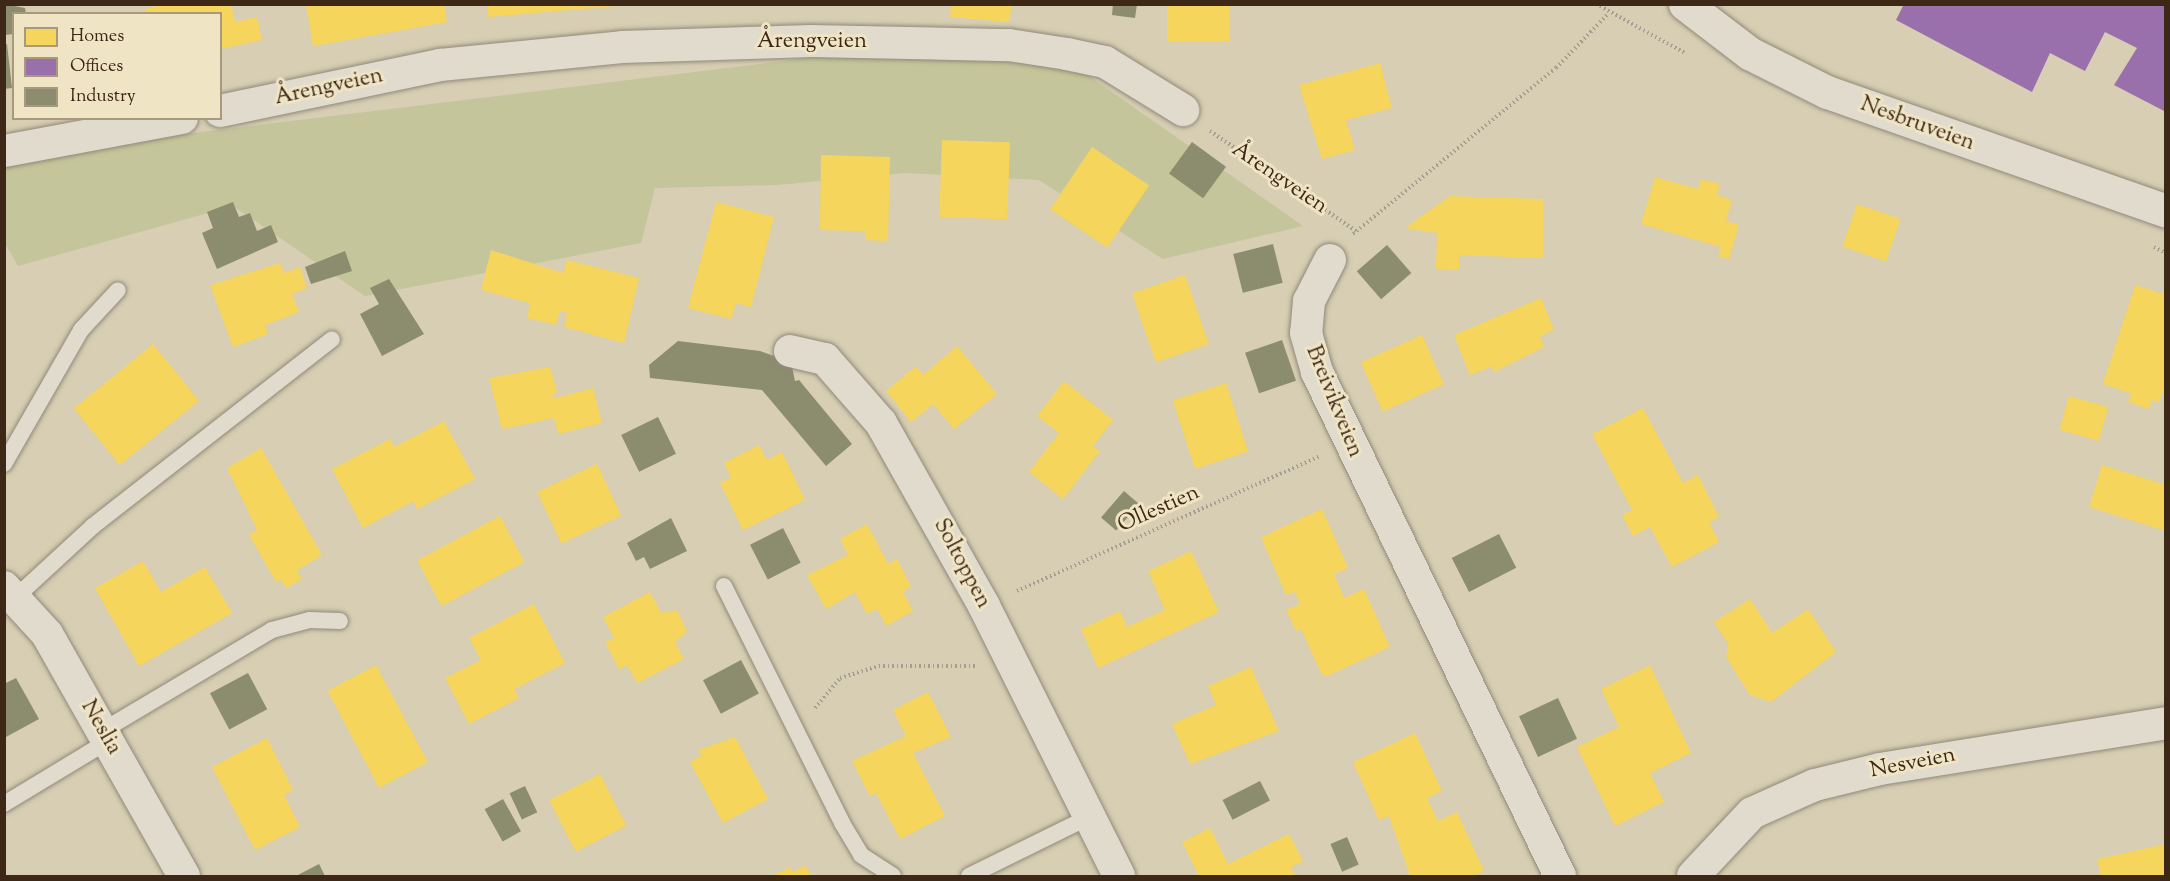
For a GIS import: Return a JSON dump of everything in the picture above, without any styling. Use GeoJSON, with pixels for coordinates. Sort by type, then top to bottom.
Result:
{"type":"FeatureCollection","features":[{"type":"Feature","properties":{"kind":"street","name":"Nesbruveien"},"geometry":{"type":"LineString","coordinates":[[1685,4],[1749,53],[1827,92],[2166,211]]}},
{"type":"Feature","properties":{"kind":"street","name":"Årengveien"},"geometry":{"type":"LineString","coordinates":[[222,111],[440,65],[622,47],[811,41],[1009,45],[1067,54],[1105,62],[1183,110]]}},
{"type":"Feature","properties":{"kind":"street"},"geometry":{"type":"LineString","coordinates":[[4,151],[171,120]]}},
{"type":"Feature","properties":{"kind":"street","name":"Breivikveien"},"geometry":{"type":"LineString","coordinates":[[1330,260],[1309,301],[1306,333],[1348,444],[1560,876]]}},
{"type":"Feature","properties":{"kind":"street","name":"Soltoppen"},"geometry":{"type":"LineString","coordinates":[[790,351],[825,359],[881,423],[984,606],[1119,876]]}},
{"type":"Feature","properties":{"kind":"street","name":"Neslia"},"geometry":{"type":"LineString","coordinates":[[10,592],[46,634],[184,876]]}},
{"type":"Feature","properties":{"kind":"street","name":"Nesveien"},"geometry":{"type":"LineString","coordinates":[[1693,876],[1752,813],[1815,785],[1880,769],[2166,723]]}},
{"type":"Feature","properties":{"kind":"lane"},"geometry":{"type":"LineString","coordinates":[[4,464],[81,330],[118,290]]}},
{"type":"Feature","properties":{"kind":"lane"},"geometry":{"type":"LineString","coordinates":[[10,592],[332,339]]}},
{"type":"Feature","properties":{"kind":"lane"},"geometry":{"type":"LineString","coordinates":[[724,586],[861,855],[893,876]]}},
{"type":"Feature","properties":{"kind":"lane"},"geometry":{"type":"LineString","coordinates":[[4,804],[105,736],[272,630],[309,620],[340,621]]}},
{"type":"Feature","properties":{"kind":"lane"},"geometry":{"type":"LineString","coordinates":[[969,876],[1089,817]]}},
{"type":"Feature","properties":{"kind":"path"},"geometry":{"type":"LineString","coordinates":[[1330,260],[1356,231],[1556,68],[1609,13],[1596,4]]}},
{"type":"Feature","properties":{"kind":"path","name":"Årengveien"},"geometry":{"type":"LineString","coordinates":[[1183,110],[1278,182],[1356,231]]}},
{"type":"Feature","properties":{"kind":"path","name":"Ollestien"},"geometry":{"type":"LineString","coordinates":[[984,606],[1348,444]]}},
{"type":"Feature","properties":{"kind":"path"},"geometry":{"type":"LineString","coordinates":[[797,729],[840,678],[879,666],[1011,663]]}},
{"type":"Feature","properties":{"kind":"green space"},"geometry":{"type":"Polygon","coordinates":[[[883,49],[1011,51],[1082,71],[1303,226],[1163,259],[1039,180],[904,173],[778,185],[655,188],[641,243],[365,296],[233,206],[18,266],[5,243],[4,156],[883,49]]]}},
{"type":"Feature","properties":{"kind":"building: Homes"},"geometry":{"type":"Polygon","coordinates":[[[165,4],[231,4],[235,22],[257,17],[262,40],[222,49],[222,12],[146,12],[145,9],[165,4]]]}},
{"type":"Feature","properties":{"kind":"building: Homes"},"geometry":{"type":"Polygon","coordinates":[[[306,4],[444,4],[447,22],[313,46],[306,4]]]}},
{"type":"Feature","properties":{"kind":"building: Homes"},"geometry":{"type":"Polygon","coordinates":[[[487,4],[615,4],[616,6],[488,17],[487,4]]]}},
{"type":"Feature","properties":{"kind":"building: Homes"},"geometry":{"type":"Polygon","coordinates":[[[951,4],[1012,4],[1009,22],[950,17],[951,4]]]}},
{"type":"Feature","properties":{"kind":"building: Homes"},"geometry":{"type":"Polygon","coordinates":[[[1167,4],[1229,4],[1229,41],[1167,41],[1167,4]]]}},
{"type":"Feature","properties":{"kind":"building: Homes"},"geometry":{"type":"Polygon","coordinates":[[[1380,63],[1392,108],[1346,120],[1355,150],[1322,159],[1299,85],[1380,63]]]}},
{"type":"Feature","properties":{"kind":"building: Homes"},"geometry":{"type":"Polygon","coordinates":[[[942,140],[1010,142],[1007,219],[939,217],[942,140]]]}},
{"type":"Feature","properties":{"kind":"building: Homes"},"geometry":{"type":"Polygon","coordinates":[[[1092,147],[1149,186],[1107,248],[1050,209],[1092,147]]]}},
{"type":"Feature","properties":{"kind":"building: Homes"},"geometry":{"type":"Polygon","coordinates":[[[821,155],[890,157],[888,241],[865,240],[865,231],[820,230],[821,155]]]}},
{"type":"Feature","properties":{"kind":"building: Homes"},"geometry":{"type":"Polygon","coordinates":[[[1655,177],[1698,189],[1701,179],[1720,184],[1717,195],[1732,200],[1726,221],[1739,225],[1729,259],[1718,256],[1721,247],[1641,224],[1655,177]]]}},
{"type":"Feature","properties":{"kind":"building: Homes"},"geometry":{"type":"Polygon","coordinates":[[[1450,196],[1543,199],[1543,258],[1459,255],[1459,270],[1436,269],[1437,233],[1405,228],[1450,196]]]}},
{"type":"Feature","properties":{"kind":"building: Homes"},"geometry":{"type":"Polygon","coordinates":[[[716,202],[774,217],[751,307],[736,303],[731,319],[688,308],[716,202]]]}},
{"type":"Feature","properties":{"kind":"building: Homes"},"geometry":{"type":"Polygon","coordinates":[[[1857,204],[1900,219],[1886,262],[1842,247],[1857,204]]]}},
{"type":"Feature","properties":{"kind":"building: Homes"},"geometry":{"type":"Polygon","coordinates":[[[491,250],[563,273],[567,260],[639,278],[624,343],[564,327],[567,312],[560,311],[556,325],[527,318],[530,303],[481,290],[491,250]]]}},
{"type":"Feature","properties":{"kind":"building: Homes"},"geometry":{"type":"Polygon","coordinates":[[[280,263],[284,273],[300,267],[307,288],[292,294],[299,312],[265,325],[268,334],[233,347],[210,285],[280,263]]]}},
{"type":"Feature","properties":{"kind":"building: Homes"},"geometry":{"type":"Polygon","coordinates":[[[1185,275],[1209,344],[1156,362],[1132,293],[1185,275]]]}},
{"type":"Feature","properties":{"kind":"building: Homes"},"geometry":{"type":"Polygon","coordinates":[[[2135,285],[2166,295],[2166,382],[2159,402],[2152,400],[2149,409],[2128,402],[2131,393],[2103,384],[2135,285]]]}},
{"type":"Feature","properties":{"kind":"building: Homes"},"geometry":{"type":"Polygon","coordinates":[[[1541,298],[1554,330],[1540,336],[1544,347],[1494,372],[1492,366],[1470,375],[1454,335],[1541,298]]]}},
{"type":"Feature","properties":{"kind":"building: Homes"},"geometry":{"type":"Polygon","coordinates":[[[1422,335],[1444,384],[1383,412],[1361,362],[1422,335]]]}},
{"type":"Feature","properties":{"kind":"building: Homes"},"geometry":{"type":"Polygon","coordinates":[[[153,344],[199,401],[120,465],[74,408],[153,344]]]}},
{"type":"Feature","properties":{"kind":"building: Homes"},"geometry":{"type":"Polygon","coordinates":[[[957,346],[997,394],[954,429],[933,404],[911,422],[886,391],[916,366],[923,375],[957,346]]]}},
{"type":"Feature","properties":{"kind":"building: Homes"},"geometry":{"type":"Polygon","coordinates":[[[550,367],[557,391],[551,399],[593,388],[602,423],[558,434],[554,418],[502,429],[489,378],[550,367]]]}},
{"type":"Feature","properties":{"kind":"building: Homes"},"geometry":{"type":"Polygon","coordinates":[[[1064,381],[1113,420],[1093,446],[1100,451],[1063,499],[1029,472],[1059,433],[1037,416],[1064,381]]]}},
{"type":"Feature","properties":{"kind":"building: Homes"},"geometry":{"type":"Polygon","coordinates":[[[1226,383],[1248,451],[1195,469],[1173,400],[1226,383]]]}},
{"type":"Feature","properties":{"kind":"building: Homes"},"geometry":{"type":"Polygon","coordinates":[[[2069,396],[2108,407],[2099,441],[2059,430],[2069,396]]]}},
{"type":"Feature","properties":{"kind":"building: Homes"},"geometry":{"type":"Polygon","coordinates":[[[1643,408],[1683,483],[1698,475],[1719,517],[1709,522],[1719,542],[1672,567],[1650,527],[1633,536],[1622,515],[1632,510],[1592,434],[1643,408]]]}},
{"type":"Feature","properties":{"kind":"building: Homes"},"geometry":{"type":"Polygon","coordinates":[[[444,421],[475,479],[417,509],[413,501],[363,528],[332,469],[390,439],[394,447],[444,421]]]}},
{"type":"Feature","properties":{"kind":"building: Homes"},"geometry":{"type":"Polygon","coordinates":[[[759,445],[767,460],[782,452],[805,500],[743,530],[720,483],[731,477],[724,463],[759,445]]]}},
{"type":"Feature","properties":{"kind":"building: Homes"},"geometry":{"type":"Polygon","coordinates":[[[261,448],[322,555],[297,570],[302,579],[286,588],[281,580],[276,582],[249,535],[257,530],[227,468],[261,448]]]}},
{"type":"Feature","properties":{"kind":"building: Homes"},"geometry":{"type":"Polygon","coordinates":[[[597,464],[621,516],[561,544],[537,492],[597,464]]]}},
{"type":"Feature","properties":{"kind":"building: Homes"},"geometry":{"type":"Polygon","coordinates":[[[2102,465],[2166,485],[2166,531],[2089,507],[2102,465]]]}},
{"type":"Feature","properties":{"kind":"building: Homes"},"geometry":{"type":"Polygon","coordinates":[[[1322,509],[1348,568],[1334,574],[1344,598],[1364,589],[1390,647],[1327,676],[1322,675],[1301,629],[1296,631],[1286,610],[1300,604],[1295,592],[1286,595],[1261,537],[1322,509]]]}},
{"type":"Feature","properties":{"kind":"building: Homes"},"geometry":{"type":"Polygon","coordinates":[[[500,516],[524,562],[441,606],[417,560],[500,516]]]}},
{"type":"Feature","properties":{"kind":"building: Homes"},"geometry":{"type":"Polygon","coordinates":[[[867,524],[888,564],[897,559],[911,586],[903,592],[913,611],[886,626],[877,609],[867,614],[855,592],[826,609],[807,575],[848,555],[840,539],[867,524]]]}},
{"type":"Feature","properties":{"kind":"building: Homes"},"geometry":{"type":"Polygon","coordinates":[[[1191,551],[1219,612],[1098,668],[1081,629],[1120,611],[1127,627],[1165,610],[1148,571],[1191,551]]]}},
{"type":"Feature","properties":{"kind":"building: Homes"},"geometry":{"type":"Polygon","coordinates":[[[143,561],[161,592],[205,567],[232,613],[139,666],[95,588],[143,561]]]}},
{"type":"Feature","properties":{"kind":"building: Homes"},"geometry":{"type":"Polygon","coordinates":[[[650,592],[661,613],[677,610],[687,631],[675,642],[684,659],[637,683],[627,665],[619,669],[605,642],[614,638],[603,617],[650,592]]]}},
{"type":"Feature","properties":{"kind":"building: Homes"},"geometry":{"type":"Polygon","coordinates":[[[1750,599],[1772,633],[1808,609],[1836,652],[1771,702],[1750,695],[1726,657],[1728,644],[1714,622],[1750,599]]]}},
{"type":"Feature","properties":{"kind":"building: Homes"},"geometry":{"type":"Polygon","coordinates":[[[534,604],[565,663],[514,689],[519,698],[469,724],[445,678],[481,660],[469,638],[534,604]]]}},
{"type":"Feature","properties":{"kind":"building: Homes"},"geometry":{"type":"Polygon","coordinates":[[[376,665],[428,762],[379,788],[327,691],[376,665]]]}},
{"type":"Feature","properties":{"kind":"building: Homes"},"geometry":{"type":"Polygon","coordinates":[[[1650,665],[1691,753],[1650,773],[1664,802],[1615,826],[1577,747],[1619,727],[1601,689],[1650,665]]]}},
{"type":"Feature","properties":{"kind":"building: Homes"},"geometry":{"type":"Polygon","coordinates":[[[1251,667],[1279,731],[1190,764],[1172,724],[1216,705],[1208,686],[1251,667]]]}},
{"type":"Feature","properties":{"kind":"building: Homes"},"geometry":{"type":"Polygon","coordinates":[[[928,692],[951,737],[913,753],[945,816],[900,839],[876,793],[870,796],[852,761],[906,736],[893,710],[928,692]]]}},
{"type":"Feature","properties":{"kind":"building: Homes"},"geometry":{"type":"Polygon","coordinates":[[[1415,733],[1442,791],[1427,798],[1438,821],[1457,812],[1484,871],[1473,876],[1410,876],[1389,816],[1379,820],[1353,762],[1415,733]]]}},
{"type":"Feature","properties":{"kind":"building: Homes"},"geometry":{"type":"Polygon","coordinates":[[[735,737],[768,799],[723,823],[690,762],[702,755],[698,750],[735,737]]]}},
{"type":"Feature","properties":{"kind":"building: Homes"},"geometry":{"type":"Polygon","coordinates":[[[267,738],[293,790],[284,795],[300,827],[255,850],[212,767],[267,738]]]}},
{"type":"Feature","properties":{"kind":"building: Homes"},"geometry":{"type":"Polygon","coordinates":[[[600,774],[626,826],[576,852],[549,800],[600,774]]]}},
{"type":"Feature","properties":{"kind":"building: Homes"},"geometry":{"type":"Polygon","coordinates":[[[1210,828],[1228,864],[1289,834],[1303,861],[1291,867],[1295,876],[1199,876],[1182,842],[1210,828]]]}},
{"type":"Feature","properties":{"kind":"building: Homes"},"geometry":{"type":"Polygon","coordinates":[[[2166,844],[2166,876],[2101,876],[2097,859],[2166,844]]]}},
{"type":"Feature","properties":{"kind":"building: Homes"},"geometry":{"type":"Polygon","coordinates":[[[805,865],[811,876],[773,876],[790,867],[793,872],[805,865]]]}},
{"type":"Feature","properties":{"kind":"building: Offices"},"geometry":{"type":"Polygon","coordinates":[[[1904,4],[2166,4],[2166,112],[2114,85],[2137,48],[2105,32],[2085,71],[2050,53],[2032,92],[1896,20],[1904,4]]]}},
{"type":"Feature","properties":{"kind":"building: Industry"},"geometry":{"type":"Polygon","coordinates":[[[4,4],[25,8],[26,12],[12,12],[12,34],[4,35],[4,4]]]}},
{"type":"Feature","properties":{"kind":"building: Industry"},"geometry":{"type":"Polygon","coordinates":[[[1113,4],[1137,4],[1135,18],[1112,15],[1113,4]]]}},
{"type":"Feature","properties":{"kind":"building: Industry"},"geometry":{"type":"Polygon","coordinates":[[[7,44],[12,88],[4,89],[4,45],[7,44]]]}},
{"type":"Feature","properties":{"kind":"building: Industry"},"geometry":{"type":"Polygon","coordinates":[[[1192,142],[1226,167],[1203,198],[1169,174],[1192,142]]]}},
{"type":"Feature","properties":{"kind":"building: Industry"},"geometry":{"type":"Polygon","coordinates":[[[233,202],[239,217],[250,213],[257,231],[271,225],[278,242],[217,269],[202,233],[213,228],[207,212],[233,202]]]}},
{"type":"Feature","properties":{"kind":"building: Industry"},"geometry":{"type":"Polygon","coordinates":[[[1273,244],[1283,283],[1243,293],[1233,254],[1273,244]]]}},
{"type":"Feature","properties":{"kind":"building: Industry"},"geometry":{"type":"Polygon","coordinates":[[[1387,245],[1411,273],[1381,299],[1357,271],[1387,245]]]}},
{"type":"Feature","properties":{"kind":"building: Industry"},"geometry":{"type":"Polygon","coordinates":[[[345,251],[352,271],[311,284],[305,267],[345,251]]]}},
{"type":"Feature","properties":{"kind":"building: Industry"},"geometry":{"type":"Polygon","coordinates":[[[389,279],[424,334],[382,356],[360,314],[379,304],[370,288],[389,279]]]}},
{"type":"Feature","properties":{"kind":"building: Industry"},"geometry":{"type":"Polygon","coordinates":[[[1282,340],[1296,381],[1259,393],[1245,353],[1282,340]]]}},
{"type":"Feature","properties":{"kind":"building: Industry"},"geometry":{"type":"Polygon","coordinates":[[[678,341],[760,351],[791,362],[795,381],[799,380],[852,444],[826,466],[762,390],[650,378],[649,365],[678,341]]]}},
{"type":"Feature","properties":{"kind":"building: Industry"},"geometry":{"type":"Polygon","coordinates":[[[658,417],[676,454],[639,472],[621,435],[658,417]]]}},
{"type":"Feature","properties":{"kind":"building: Industry"},"geometry":{"type":"Polygon","coordinates":[[[1124,491],[1139,504],[1116,531],[1101,517],[1124,491]]]}},
{"type":"Feature","properties":{"kind":"building: Industry"},"geometry":{"type":"Polygon","coordinates":[[[671,518],[687,551],[650,569],[644,557],[636,561],[627,543],[671,518]]]}},
{"type":"Feature","properties":{"kind":"building: Industry"},"geometry":{"type":"Polygon","coordinates":[[[783,528],[801,563],[768,580],[750,545],[783,528]]]}},
{"type":"Feature","properties":{"kind":"building: Industry"},"geometry":{"type":"Polygon","coordinates":[[[1499,534],[1516,568],[1469,592],[1452,558],[1499,534]]]}},
{"type":"Feature","properties":{"kind":"building: Industry"},"geometry":{"type":"Polygon","coordinates":[[[741,660],[759,694],[721,714],[703,680],[741,660]]]}},
{"type":"Feature","properties":{"kind":"building: Industry"},"geometry":{"type":"Polygon","coordinates":[[[248,673],[267,709],[229,729],[210,693],[248,673]]]}},
{"type":"Feature","properties":{"kind":"building: Industry"},"geometry":{"type":"Polygon","coordinates":[[[16,678],[39,719],[6,737],[4,684],[16,678]]]}},
{"type":"Feature","properties":{"kind":"building: Industry"},"geometry":{"type":"Polygon","coordinates":[[[1558,698],[1577,739],[1538,757],[1519,716],[1558,698]]]}},
{"type":"Feature","properties":{"kind":"building: Industry"},"geometry":{"type":"Polygon","coordinates":[[[1260,781],[1270,801],[1233,820],[1223,800],[1260,781]]]}},
{"type":"Feature","properties":{"kind":"building: Industry"},"geometry":{"type":"Polygon","coordinates":[[[525,786],[537,812],[522,819],[510,793],[525,786]]]}},
{"type":"Feature","properties":{"kind":"building: Industry"},"geometry":{"type":"Polygon","coordinates":[[[503,799],[521,831],[503,842],[485,809],[503,799]]]}},
{"type":"Feature","properties":{"kind":"building: Industry"},"geometry":{"type":"Polygon","coordinates":[[[1347,837],[1359,865],[1342,872],[1330,844],[1347,837]]]}},
{"type":"Feature","properties":{"kind":"building: Industry"},"geometry":{"type":"Polygon","coordinates":[[[319,864],[325,876],[296,876],[319,864]]]}}]}
